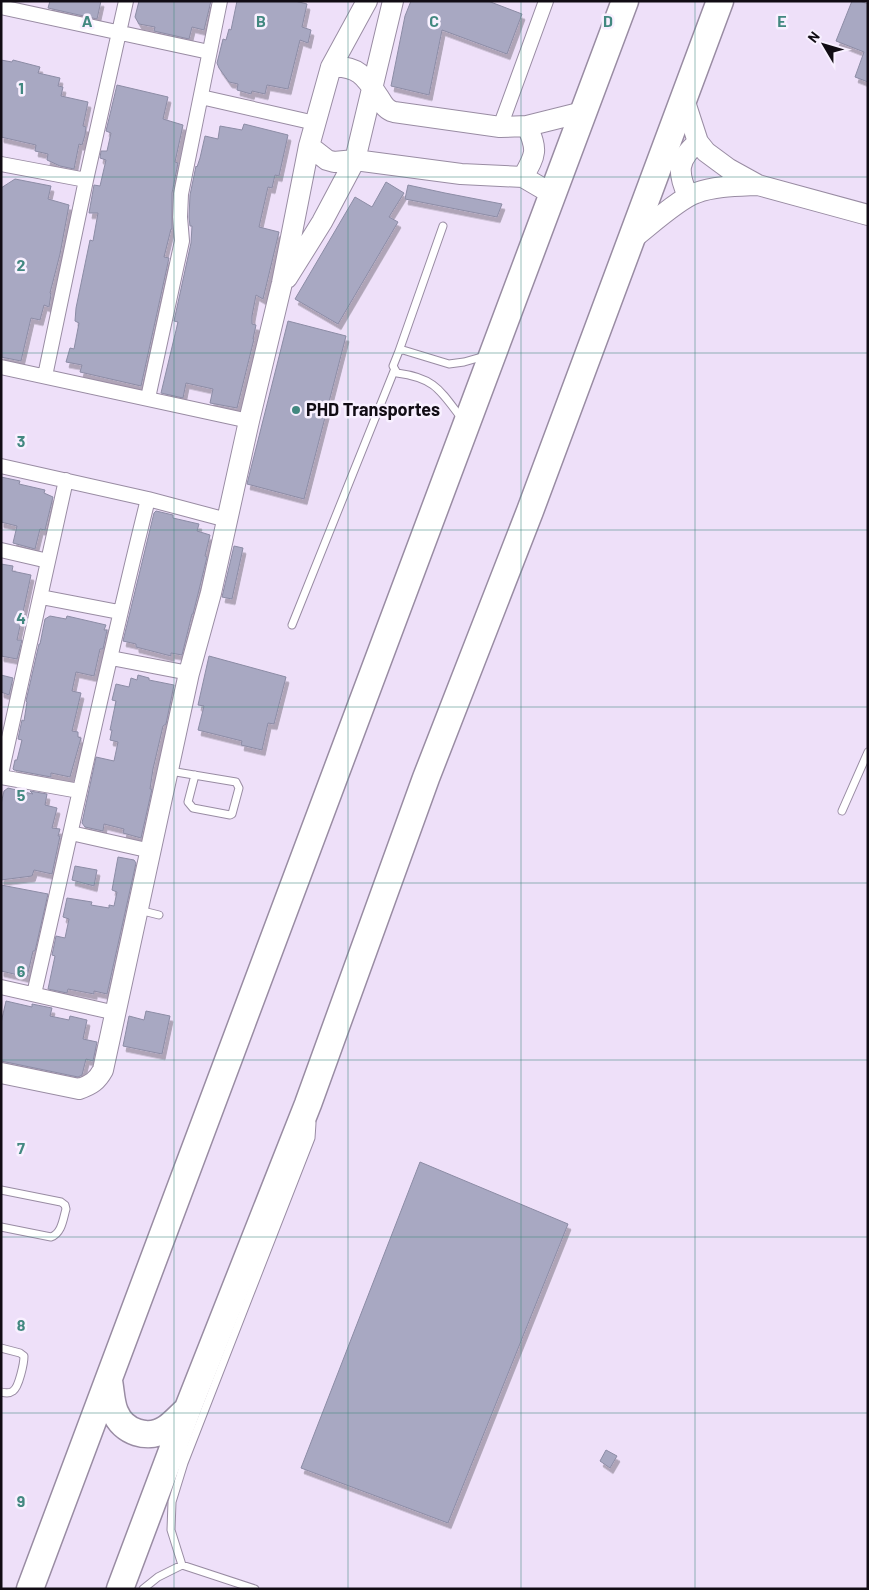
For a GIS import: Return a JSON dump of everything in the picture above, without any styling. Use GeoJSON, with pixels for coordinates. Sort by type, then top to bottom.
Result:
{"type":"FeatureCollection","features":[{"type":"Feature","properties":{"kind":"highway"},"geometry":{"type":"LineString","coordinates":[[30,1589],[625,1]]}},
{"type":"Feature","properties":{"kind":"highway"},"geometry":{"type":"LineString","coordinates":[[120,1589],[188,1408],[308,1104],[426,778],[530,511],[683,96],[720,1]]}},
{"type":"Feature","properties":{"kind":"highway"},"geometry":{"type":"LineString","coordinates":[[109,1381],[114,1410],[119,1420],[133,1432],[154,1434],[166,1429],[188,1408]]}},
{"type":"Feature","properties":{"kind":"street"},"geometry":{"type":"LineString","coordinates":[[45,376],[126,1]]}},
{"type":"Feature","properties":{"kind":"street"},"geometry":{"type":"LineString","coordinates":[[148,398],[182,241],[181,194],[220,1]]}},
{"type":"Feature","properties":{"kind":"street"},"geometry":{"type":"LineString","coordinates":[[1,1073],[79,1089],[90,1085],[103,1070],[189,673],[211,593],[282,283],[309,146],[331,67],[367,1]]}},
{"type":"Feature","properties":{"kind":"street"},"geometry":{"type":"LineString","coordinates":[[282,283],[301,258],[356,160],[393,1]]}},
{"type":"Feature","properties":{"kind":"street"},"geometry":{"type":"LineString","coordinates":[[500,127],[546,1]]}},
{"type":"Feature","properties":{"kind":"street"},"geometry":{"type":"LineString","coordinates":[[1,7],[17,6],[119,33],[209,52]]}},
{"type":"Feature","properties":{"kind":"street"},"geometry":{"type":"LineString","coordinates":[[331,67],[348,67],[357,71],[372,87],[386,108],[394,112],[500,127],[527,126],[583,112]]}},
{"type":"Feature","properties":{"kind":"street"},"geometry":{"type":"LineString","coordinates":[[683,96],[698,142],[717,162],[758,185],[868,215]]}},
{"type":"Feature","properties":{"kind":"street"},"geometry":{"type":"LineString","coordinates":[[201,97],[315,124]]}},
{"type":"Feature","properties":{"kind":"street"},"geometry":{"type":"LineString","coordinates":[[523,177],[531,163],[535,148],[527,126]]}},
{"type":"Feature","properties":{"kind":"street"},"geometry":{"type":"LineString","coordinates":[[688,196],[681,181],[680,167],[687,153],[698,142]]}},
{"type":"Feature","properties":{"kind":"street"},"geometry":{"type":"LineString","coordinates":[[309,146],[327,160],[334,162],[356,160],[461,174],[523,177],[552,194]]}},
{"type":"Feature","properties":{"kind":"street"},"geometry":{"type":"LineString","coordinates":[[1,164],[86,180]]}},
{"type":"Feature","properties":{"kind":"street"},"geometry":{"type":"LineString","coordinates":[[631,240],[688,196],[703,190],[758,185]]}},
{"type":"Feature","properties":{"kind":"street"},"geometry":{"type":"LineString","coordinates":[[1,367],[249,421]]}},
{"type":"Feature","properties":{"kind":"street"},"geometry":{"type":"LineString","coordinates":[[1,466],[148,499],[227,520]]}},
{"type":"Feature","properties":{"kind":"street"},"geometry":{"type":"LineString","coordinates":[[66,480],[41,597],[6,735],[1,775],[79,790]]}},
{"type":"Feature","properties":{"kind":"street"},"geometry":{"type":"LineString","coordinates":[[34,994],[79,790],[111,658],[119,612],[148,499]]}},
{"type":"Feature","properties":{"kind":"street"},"geometry":{"type":"LineString","coordinates":[[1,550],[48,561]]}},
{"type":"Feature","properties":{"kind":"street"},"geometry":{"type":"LineString","coordinates":[[41,597],[119,612]]}},
{"type":"Feature","properties":{"kind":"street"},"geometry":{"type":"LineString","coordinates":[[111,658],[189,673]]}},
{"type":"Feature","properties":{"kind":"street"},"geometry":{"type":"LineString","coordinates":[[71,833],[151,851]]}},
{"type":"Feature","properties":{"kind":"street"},"geometry":{"type":"LineString","coordinates":[[1,987],[116,1013]]}},
{"type":"Feature","properties":{"kind":"lane"},"geometry":{"type":"LineString","coordinates":[[292,625],[394,371],[393,362],[399,351],[443,226]]}},
{"type":"Feature","properties":{"kind":"lane"},"geometry":{"type":"LineString","coordinates":[[399,351],[404,350],[442,363],[454,364],[493,353]]}},
{"type":"Feature","properties":{"kind":"lane"},"geometry":{"type":"LineString","coordinates":[[394,371],[422,378],[434,385],[441,391],[466,424]]}},
{"type":"Feature","properties":{"kind":"lane"},"geometry":{"type":"LineString","coordinates":[[842,811],[868,752]]}},
{"type":"Feature","properties":{"kind":"lane"},"geometry":{"type":"LineString","coordinates":[[168,770],[236,782],[239,788],[232,814],[202,810],[189,805],[188,802],[195,775]]}},
{"type":"Feature","properties":{"kind":"lane"},"geometry":{"type":"LineString","coordinates":[[138,909],[159,915]]}},
{"type":"Feature","properties":{"kind":"lane"},"geometry":{"type":"LineString","coordinates":[[182,1565],[171,1530],[172,1502],[184,1463],[310,1138],[312,1121],[308,1104]]}},
{"type":"Feature","properties":{"kind":"lane"},"geometry":{"type":"LineString","coordinates":[[1,1190],[61,1202],[65,1205],[66,1209],[55,1236],[1,1227]]}},
{"type":"Feature","properties":{"kind":"lane"},"geometry":{"type":"LineString","coordinates":[[1,1348],[20,1353],[24,1356],[17,1387],[8,1393],[1,1392]]}},
{"type":"Feature","properties":{"kind":"lane"},"geometry":{"type":"LineString","coordinates":[[143,1589],[158,1577],[182,1565],[255,1589]]}},
{"type":"Feature","properties":{"kind":"building"},"geometry":{"type":"Polygon","coordinates":[[[50,1],[101,1],[97,19],[48,8],[50,1]]]}},
{"type":"Feature","properties":{"kind":"building"},"geometry":{"type":"Polygon","coordinates":[[[139,1],[211,1],[204,30],[192,27],[189,39],[154,31],[155,27],[139,24],[135,17],[139,1]]]}},
{"type":"Feature","properties":{"kind":"building"},"geometry":{"type":"Polygon","coordinates":[[[237,1],[295,1],[307,4],[302,27],[311,30],[308,43],[300,40],[288,89],[267,85],[265,94],[252,91],[251,94],[237,90],[238,84],[229,82],[219,68],[217,63],[223,39],[226,40],[229,29],[231,30],[237,1]]]}},
{"type":"Feature","properties":{"kind":"building"},"geometry":{"type":"Polygon","coordinates":[[[411,1],[488,1],[522,14],[507,54],[442,30],[429,95],[391,86],[405,16],[411,1]]]}},
{"type":"Feature","properties":{"kind":"building"},"geometry":{"type":"Polygon","coordinates":[[[852,1],[868,4],[868,82],[855,77],[864,52],[836,41],[852,1]]]}},
{"type":"Feature","properties":{"kind":"building"},"geometry":{"type":"Polygon","coordinates":[[[1,60],[12,62],[13,60],[40,67],[38,73],[60,78],[58,86],[63,87],[61,96],[88,102],[83,126],[86,127],[85,135],[82,145],[79,144],[74,169],[60,166],[47,160],[48,154],[35,151],[36,145],[1,137],[1,60]]]}},
{"type":"Feature","properties":{"kind":"building"},"geometry":{"type":"Polygon","coordinates":[[[117,85],[168,97],[163,119],[183,125],[175,162],[178,163],[172,193],[172,229],[164,257],[169,258],[141,386],[80,372],[82,365],[66,362],[70,348],[74,349],[79,323],[75,321],[76,308],[90,240],[93,241],[98,213],[89,213],[94,185],[100,186],[106,160],[100,158],[101,151],[107,151],[111,133],[106,131],[117,85]]]}},
{"type":"Feature","properties":{"kind":"building"},"geometry":{"type":"Polygon","coordinates":[[[244,124],[288,135],[279,176],[275,175],[272,188],[268,187],[259,227],[279,232],[263,299],[256,295],[252,316],[252,324],[256,325],[254,339],[237,408],[210,403],[213,389],[186,383],[183,398],[161,393],[178,322],[174,321],[191,243],[190,195],[205,136],[218,139],[220,126],[242,130],[244,124]]]}},
{"type":"Feature","properties":{"kind":"building"},"geometry":{"type":"Polygon","coordinates":[[[15,179],[51,186],[48,199],[69,205],[60,254],[50,293],[49,307],[44,305],[40,320],[31,318],[21,361],[1,357],[1,188],[15,179]]]}},
{"type":"Feature","properties":{"kind":"building"},"geometry":{"type":"Polygon","coordinates":[[[386,182],[404,193],[389,217],[398,222],[338,324],[295,299],[355,197],[372,207],[386,182]]]}},
{"type":"Feature","properties":{"kind":"building"},"geometry":{"type":"Polygon","coordinates":[[[408,185],[502,204],[497,217],[405,199],[408,185]]]}},
{"type":"Feature","properties":{"kind":"building","name":"PHD Transportes"},"geometry":{"type":"Polygon","coordinates":[[[288,321],[346,336],[304,499],[247,484],[288,321]]]}},
{"type":"Feature","properties":{"kind":"building"},"geometry":{"type":"Polygon","coordinates":[[[1,477],[20,481],[19,484],[45,490],[44,493],[53,497],[45,530],[40,529],[35,549],[13,543],[17,526],[1,522],[1,477]]]}},
{"type":"Feature","properties":{"kind":"building"},"geometry":{"type":"Polygon","coordinates":[[[156,511],[173,515],[173,518],[199,524],[197,531],[210,535],[205,556],[207,557],[182,655],[171,653],[171,656],[136,647],[136,644],[123,641],[156,511]]]}},
{"type":"Feature","properties":{"kind":"building"},"geometry":{"type":"Polygon","coordinates":[[[234,546],[243,548],[232,599],[222,597],[234,546]]]}},
{"type":"Feature","properties":{"kind":"building"},"geometry":{"type":"Polygon","coordinates":[[[1,564],[13,566],[12,571],[31,575],[17,640],[22,640],[17,659],[1,656],[1,564]]]}},
{"type":"Feature","properties":{"kind":"building"},"geometry":{"type":"Polygon","coordinates":[[[50,616],[66,619],[67,616],[106,625],[104,630],[107,630],[103,649],[100,649],[94,676],[76,672],[72,691],[81,693],[72,731],[78,732],[78,737],[81,738],[70,777],[51,773],[51,777],[13,769],[22,740],[18,739],[22,720],[24,721],[26,701],[45,619],[50,616]]]}},
{"type":"Feature","properties":{"kind":"building"},"geometry":{"type":"Polygon","coordinates":[[[209,656],[286,677],[274,724],[268,723],[262,750],[241,745],[242,741],[198,730],[204,706],[198,705],[209,656]]]}},
{"type":"Feature","properties":{"kind":"building"},"geometry":{"type":"Polygon","coordinates":[[[1,675],[13,678],[9,695],[1,692],[1,675]]]}},
{"type":"Feature","properties":{"kind":"building"},"geometry":{"type":"Polygon","coordinates":[[[138,675],[149,678],[149,680],[174,685],[166,724],[163,726],[153,769],[150,789],[152,789],[141,838],[123,833],[124,829],[104,824],[103,831],[85,827],[82,823],[96,757],[114,761],[118,742],[110,740],[112,730],[110,730],[116,701],[112,700],[116,684],[129,687],[131,678],[137,680],[138,675]]]}},
{"type":"Feature","properties":{"kind":"building"},"geometry":{"type":"Polygon","coordinates":[[[8,788],[33,794],[30,791],[47,794],[45,805],[57,808],[52,828],[60,829],[58,836],[60,836],[52,874],[34,870],[32,876],[1,880],[1,804],[4,791],[8,788]]]}},
{"type":"Feature","properties":{"kind":"building"},"geometry":{"type":"Polygon","coordinates":[[[118,857],[134,860],[136,863],[107,994],[94,991],[94,994],[68,989],[67,993],[48,989],[55,956],[52,955],[56,936],[65,938],[69,919],[63,917],[67,898],[92,902],[91,905],[109,908],[109,905],[114,906],[117,892],[112,890],[118,857]]]}},
{"type":"Feature","properties":{"kind":"building"},"geometry":{"type":"Polygon","coordinates":[[[75,866],[97,870],[94,886],[72,880],[75,866]]]}},
{"type":"Feature","properties":{"kind":"building"},"geometry":{"type":"Polygon","coordinates":[[[1,885],[48,894],[27,977],[1,971],[1,885]]]}},
{"type":"Feature","properties":{"kind":"building"},"geometry":{"type":"Polygon","coordinates":[[[6,1001],[32,1007],[32,1004],[52,1008],[50,1016],[69,1020],[70,1016],[87,1020],[83,1039],[97,1042],[93,1061],[86,1059],[82,1075],[78,1077],[1,1061],[1,1023],[6,1001]]]}},
{"type":"Feature","properties":{"kind":"building"},"geometry":{"type":"Polygon","coordinates":[[[146,1011],[170,1016],[162,1054],[123,1046],[129,1016],[144,1020],[146,1011]]]}},
{"type":"Feature","properties":{"kind":"building"},"geometry":{"type":"Polygon","coordinates":[[[420,1162],[568,1224],[448,1523],[301,1468],[420,1162]]]}},
{"type":"Feature","properties":{"kind":"building"},"geometry":{"type":"Polygon","coordinates":[[[606,1450],[617,1456],[610,1468],[600,1461],[606,1450]]]}},
{"type":"Feature","properties":{"kind":"place","name":"PHD Transportes"},"geometry":{"type":"Point","coordinates":[296,410]}}]}
